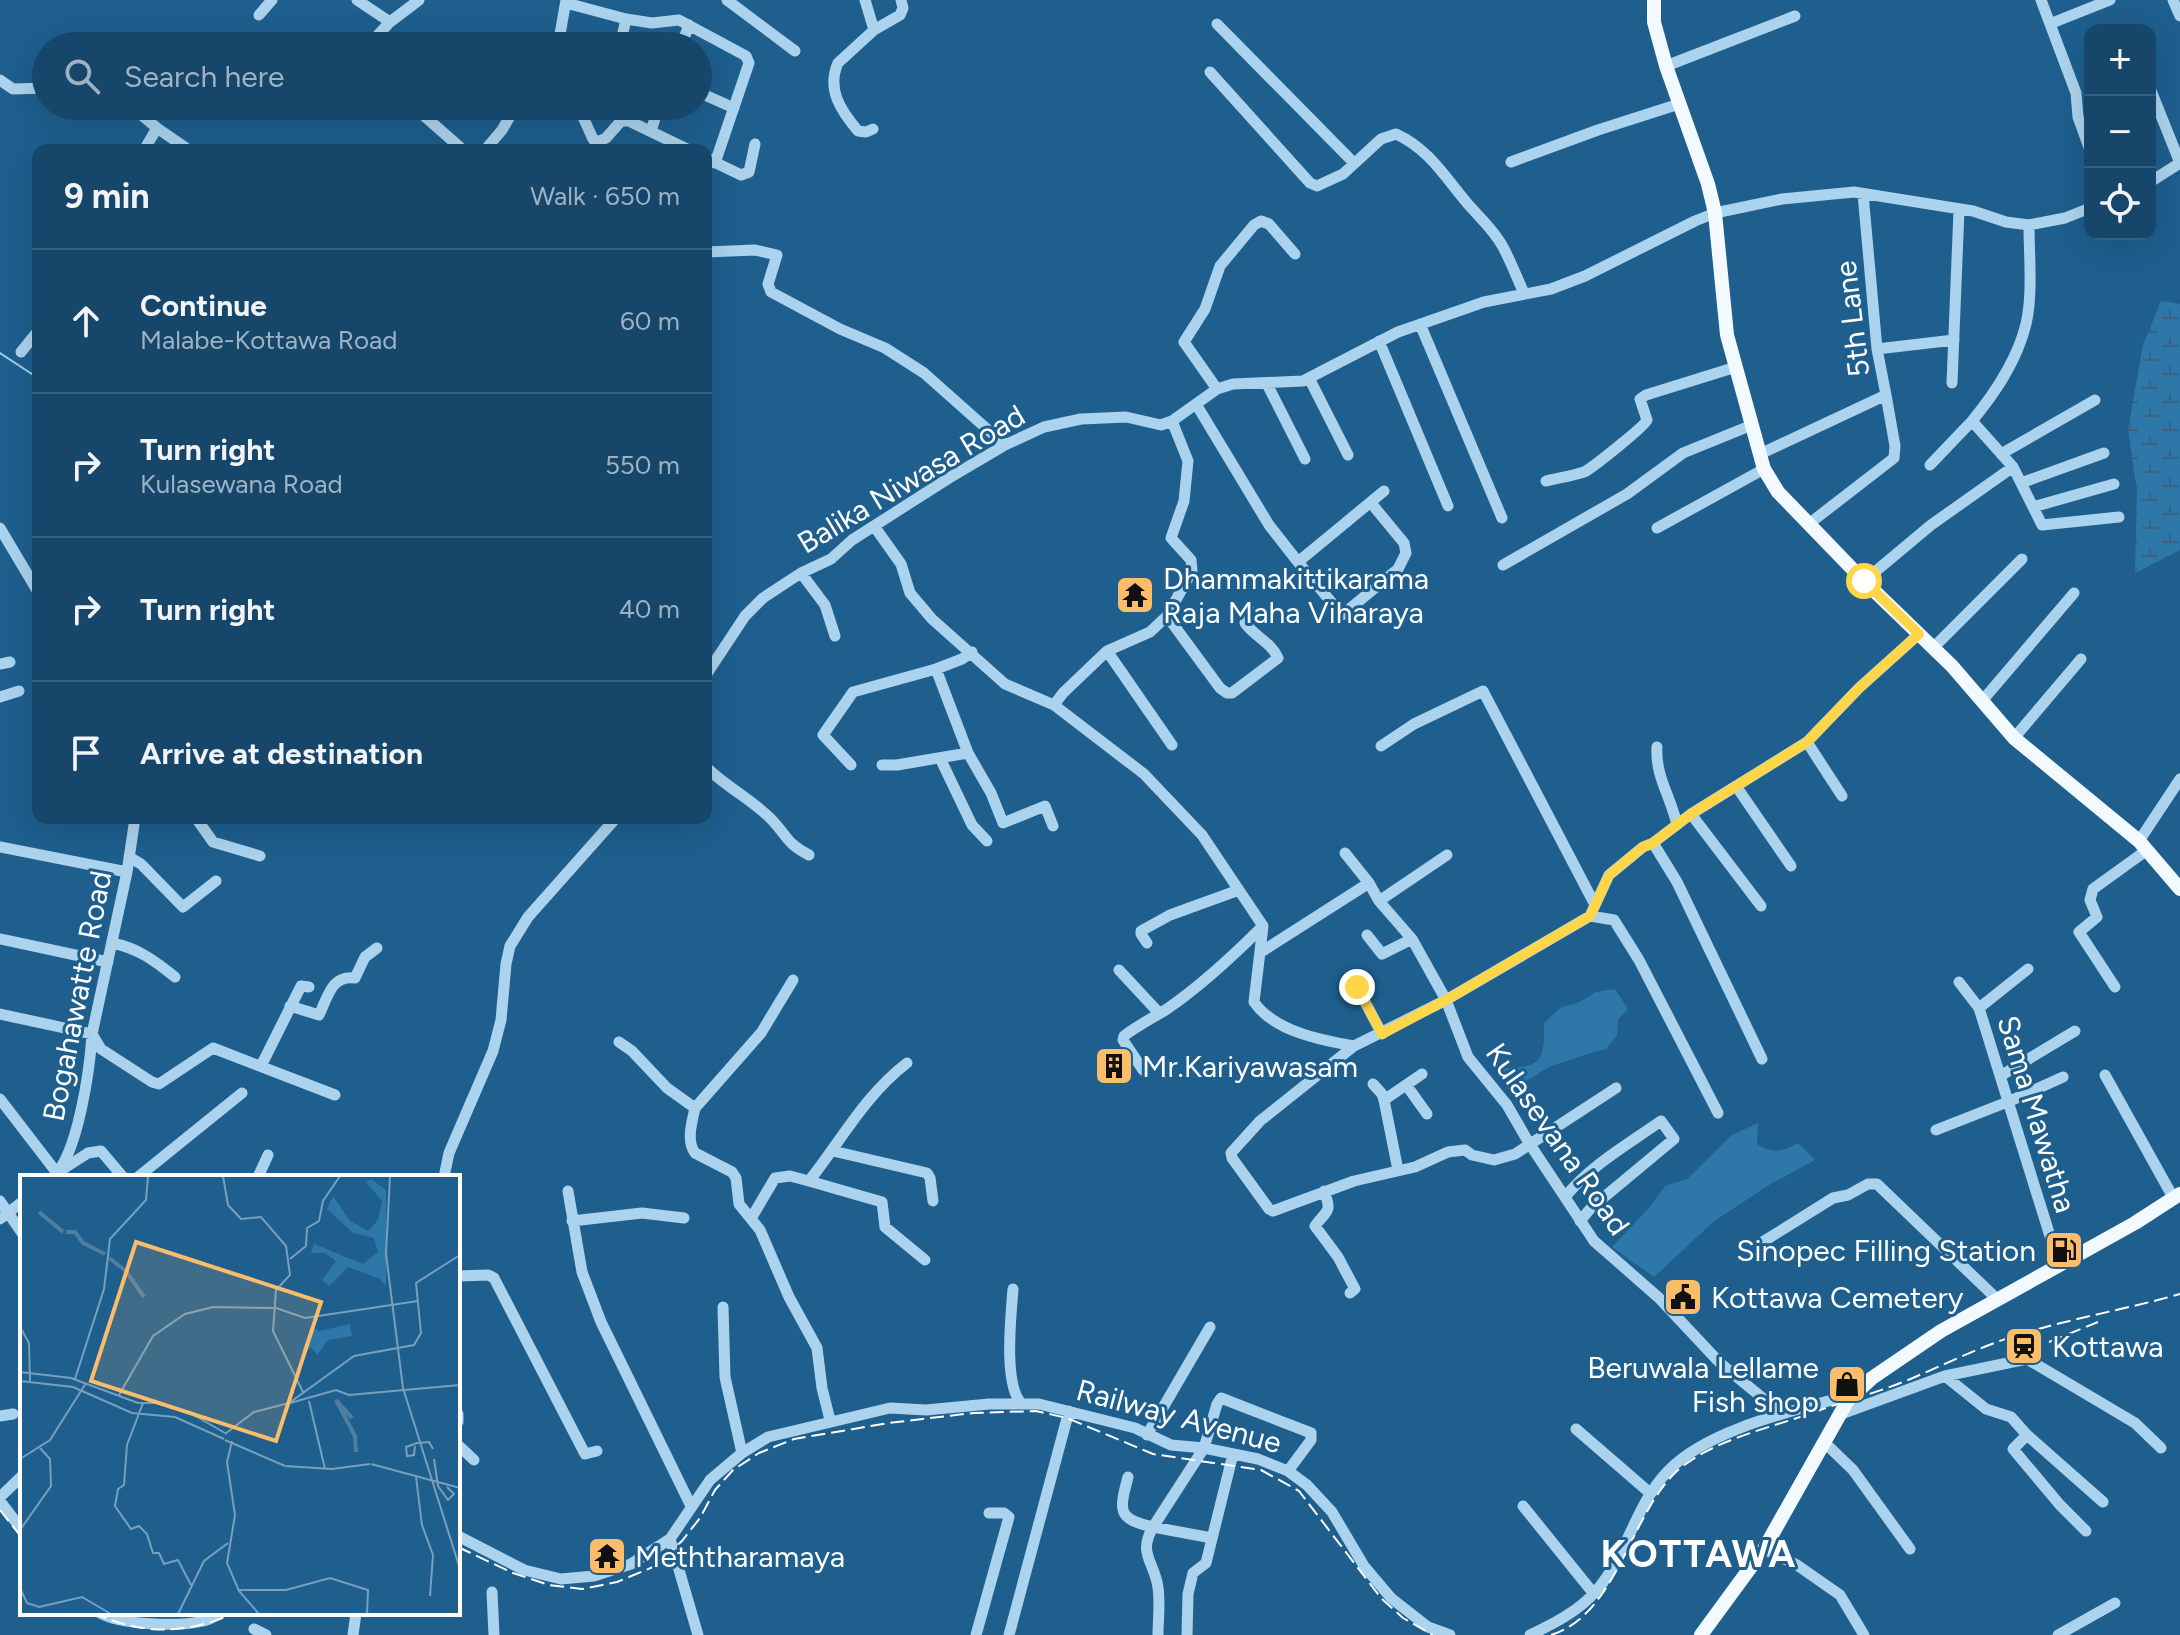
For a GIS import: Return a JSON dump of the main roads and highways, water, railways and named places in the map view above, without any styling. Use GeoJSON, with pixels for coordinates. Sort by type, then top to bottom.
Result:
{"type":"FeatureCollection","features":[{"type":"Feature","properties":{"kind":"main road"},"geometry":{"type":"LineString","coordinates":[[1654,0],[1654,22],[1666,66],[1708,184],[1715,213],[1727,335],[1762,462],[1778,492],[1933,648],[2014,738],[2143,846],[2180,889]]}},
{"type":"Feature","properties":{"kind":"main road"},"geometry":{"type":"LineString","coordinates":[[1701,1635],[1764,1549],[1848,1400],[1908,1352],[2177,1196]]}},
{"type":"Feature","properties":{"kind":"waterway"},"geometry":{"type":"LineString","coordinates":[[0,353],[32,374]]}},
{"type":"Feature","properties":{"kind":"railway"},"geometry":{"type":"LineString","coordinates":[[1551,1635],[1574,1624],[1592,1606],[1608,1585],[1662,1489],[1678,1470],[1709,1450],[1891,1387],[2007,1338],[2180,1294]]}},
{"type":"Feature","properties":{"kind":"railway"},"geometry":{"type":"LineString","coordinates":[[2049,1342],[2098,1322]]}},
{"type":"Feature","properties":{"kind":"railway"},"geometry":{"type":"LineString","coordinates":[[460,1548],[513,1573],[549,1585],[582,1589],[617,1582],[653,1567],[682,1541],[700,1518],[715,1490],[733,1470],[759,1453],[794,1439],[889,1423],[973,1413],[1036,1411],[1067,1418],[1153,1454],[1261,1470],[1299,1491],[1381,1598],[1403,1618],[1433,1635]]}},
{"type":"Feature","properties":{"kind":"railway"},"geometry":{"type":"LineString","coordinates":[[0,1510],[20,1535]]}},
{"type":"Feature","properties":{"kind":"railway"},"geometry":{"type":"LineString","coordinates":[[98,1615],[129,1625],[164,1630],[199,1625],[230,1615]]}},
{"type":"Feature","properties":{"kind":"place","name":"Dhammakittikarama Raja Maha Viharaya"},"geometry":{"type":"Point","coordinates":[1135,595]}},
{"type":"Feature","properties":{"kind":"place","name":"Mr.Kariyawasam"},"geometry":{"type":"Point","coordinates":[1114,1066]}},
{"type":"Feature","properties":{"kind":"place","name":"Sinopec Filling Station"},"geometry":{"type":"Point","coordinates":[2064,1250]}},
{"type":"Feature","properties":{"kind":"place","name":"Kottawa Cemetery"},"geometry":{"type":"Point","coordinates":[1683,1297]}},
{"type":"Feature","properties":{"kind":"place","name":"Kottawa"},"geometry":{"type":"Point","coordinates":[2024,1346]}},
{"type":"Feature","properties":{"kind":"place","name":"Beruwala Lellame Fish shop"},"geometry":{"type":"Point","coordinates":[1847,1384]}},
{"type":"Feature","properties":{"kind":"place","name":"Meththaramaya"},"geometry":{"type":"Point","coordinates":[607,1556]}},
{"type":"Feature","properties":{"kind":"district","name":"KOTTAWA"},"geometry":{"type":"Point","coordinates":[1699,1554]}}]}
